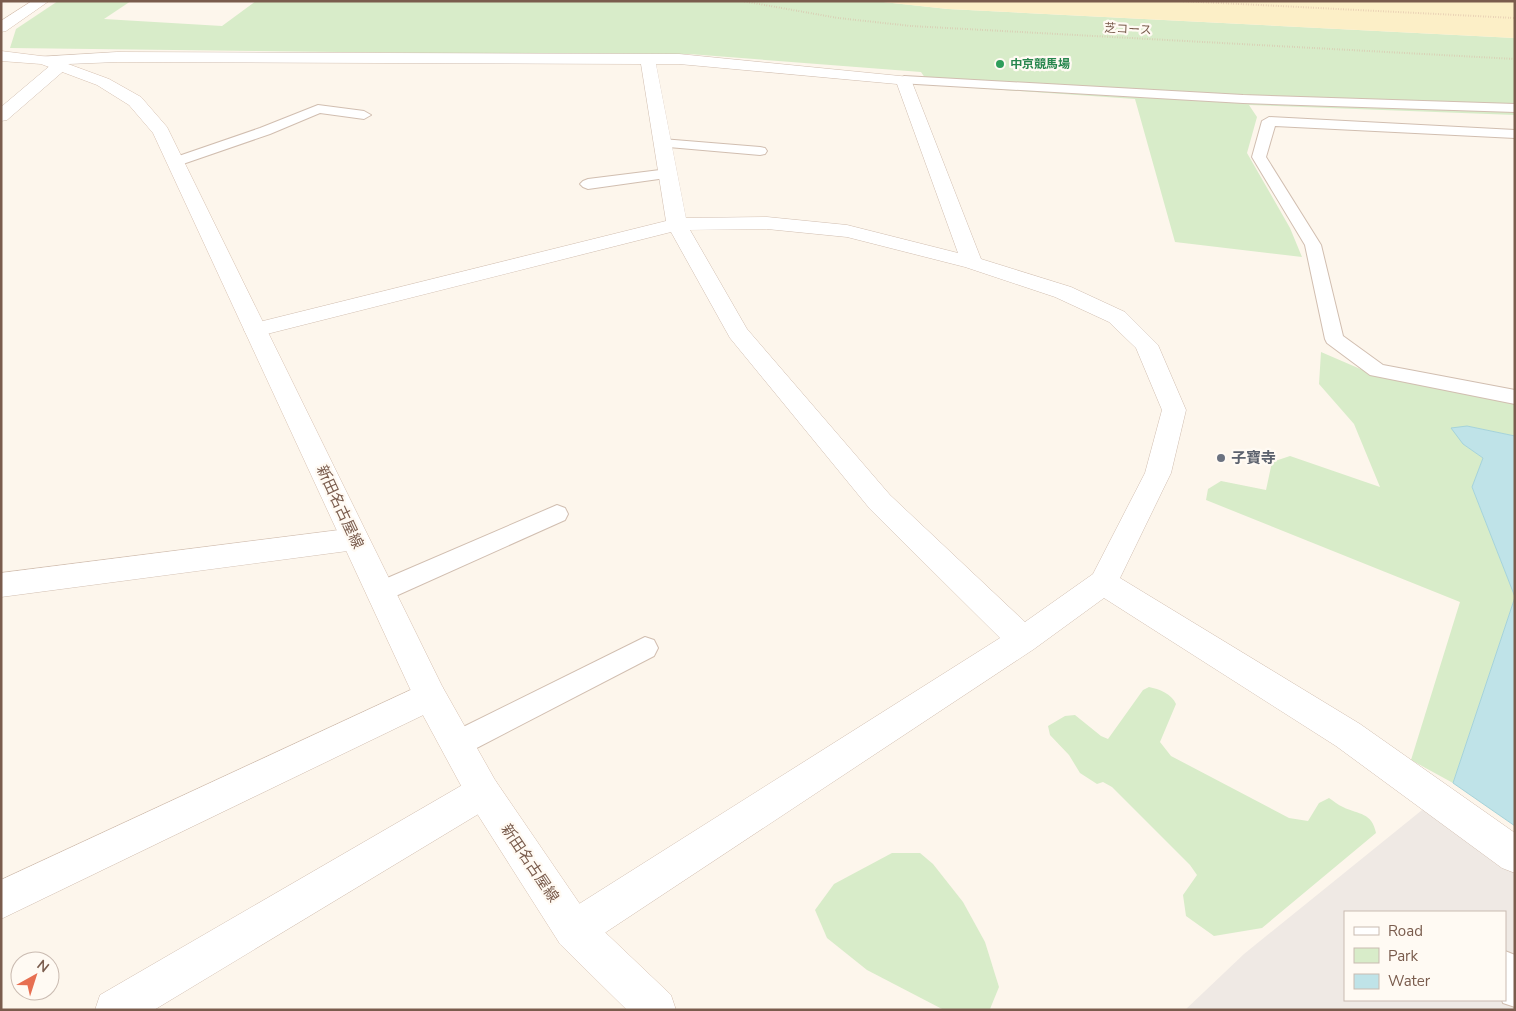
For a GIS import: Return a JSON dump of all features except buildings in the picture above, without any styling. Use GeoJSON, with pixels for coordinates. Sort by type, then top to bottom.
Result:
{"type":"FeatureCollection","features":[{"type":"Feature","properties":{"kind":"street"},"geometry":{"type":"LineString","coordinates":[[1,28],[42,1]]}},
{"type":"Feature","properties":{"kind":"street","name":"新田名古屋線"},"geometry":{"type":"LineString","coordinates":[[1,56],[52,62],[102,82],[135,101],[161,131],[430,696],[483,792],[574,930],[656,1010]]}},
{"type":"Feature","properties":{"kind":"street"},"geometry":{"type":"LineString","coordinates":[[1,116],[52,62],[117,57],[648,61],[678,59],[904,80],[972,263]]}},
{"type":"Feature","properties":{"kind":"street"},"geometry":{"type":"LineString","coordinates":[[648,61],[677,224],[738,333],[880,502],[1023,640]]}},
{"type":"Feature","properties":{"kind":"street"},"geometry":{"type":"LineString","coordinates":[[255,330],[677,224],[767,223],[847,231],[972,263],[1064,292],[1117,317],[1146,345],[1174,410],[1158,473],[1103,582],[1023,640],[574,930]]}},
{"type":"Feature","properties":{"kind":"street"},"geometry":{"type":"LineString","coordinates":[[1,585],[355,539]]}},
{"type":"Feature","properties":{"kind":"street"},"geometry":{"type":"LineString","coordinates":[[1103,582],[1348,735],[1515,855]]}},
{"type":"Feature","properties":{"kind":"street"},"geometry":{"type":"LineString","coordinates":[[1,900],[430,696]]}},
{"type":"Feature","properties":{"kind":"street"},"geometry":{"type":"LineString","coordinates":[[115,1010],[483,792]]}},
{"type":"Feature","properties":{"kind":"lane"},"geometry":{"type":"LineString","coordinates":[[904,80],[1243,99],[1515,108]]}},
{"type":"Feature","properties":{"kind":"lane"},"geometry":{"type":"LineString","coordinates":[[175,162],[264,131],[318,109],[364,115]]}},
{"type":"Feature","properties":{"kind":"lane"},"geometry":{"type":"LineString","coordinates":[[1515,134],[1268,121],[1259,157],[1313,244],[1334,339],[1377,370],[1515,396]]}},
{"type":"Feature","properties":{"kind":"lane"},"geometry":{"type":"LineString","coordinates":[[662,143],[760,151]]}},
{"type":"Feature","properties":{"kind":"lane"},"geometry":{"type":"LineString","coordinates":[[588,184],[668,174]]}},
{"type":"Feature","properties":{"kind":"lane"},"geometry":{"type":"LineString","coordinates":[[380,592],[558,514]]}},
{"type":"Feature","properties":{"kind":"lane"},"geometry":{"type":"LineString","coordinates":[[457,744],[645,648]]}},
{"type":"Feature","properties":{"kind":"lane"},"geometry":{"type":"LineString","coordinates":[[1506,968],[1515,991]]}},
{"type":"Feature","properties":{"kind":"path","name":"芝コース"},"geometry":{"type":"LineString","coordinates":[[742,1],[838,18],[911,26],[1515,59]]}},
{"type":"Feature","properties":{"kind":"path"},"geometry":{"type":"LineString","coordinates":[[1181,1],[1515,18]]}},
{"type":"Feature","properties":{"kind":"shaded area"},"geometry":{"type":"Polygon","coordinates":[[[1427,806],[1515,870],[1515,1010],[1185,1010],[1244,954],[1427,806]]]}},
{"type":"Feature","properties":{"kind":"green space"},"geometry":{"type":"Polygon","coordinates":[[[58,1],[131,1],[104,19],[222,26],[256,1],[874,1],[948,9],[1515,38],[1515,115],[1249,105],[1257,117],[1247,153],[1290,228],[1302,257],[1175,242],[1135,99],[930,85],[921,72],[689,54],[600,55],[10,48],[16,29],[58,1]]]}},
{"type":"Feature","properties":{"kind":"green space"},"geometry":{"type":"Polygon","coordinates":[[[1321,352],[1372,374],[1515,403],[1515,436],[1467,426],[1463,444],[1483,458],[1472,487],[1515,597],[1453,783],[1411,760],[1460,602],[1206,500],[1208,489],[1221,481],[1266,490],[1272,462],[1290,456],[1380,487],[1354,424],[1319,384],[1321,352]]]}},
{"type":"Feature","properties":{"kind":"green space"},"geometry":{"type":"Polygon","coordinates":[[[1149,687],[1168,695],[1176,704],[1160,742],[1171,756],[1289,818],[1308,821],[1319,803],[1329,798],[1341,806],[1364,815],[1371,821],[1376,833],[1262,928],[1214,936],[1186,916],[1183,895],[1197,875],[1190,865],[1112,787],[1103,782],[1097,784],[1080,773],[1069,755],[1050,735],[1048,726],[1065,716],[1075,715],[1101,736],[1108,739],[1143,690],[1149,687]]]}},
{"type":"Feature","properties":{"kind":"green space"},"geometry":{"type":"Polygon","coordinates":[[[892,853],[920,853],[933,864],[963,902],[985,942],[999,987],[990,1009],[944,1010],[867,970],[827,938],[815,910],[834,884],[892,853]]]}},
{"type":"Feature","properties":{"kind":"sand"},"geometry":{"type":"Polygon","coordinates":[[[874,1],[1515,1],[1515,38],[948,9],[874,1]]]}},
{"type":"Feature","properties":{"kind":"water"},"geometry":{"type":"Polygon","coordinates":[[[1467,426],[1515,436],[1515,597],[1472,487],[1483,458],[1463,444],[1451,428],[1467,426]]]}},
{"type":"Feature","properties":{"kind":"water"},"geometry":{"type":"Polygon","coordinates":[[[1515,597],[1515,826],[1453,783],[1515,597]]]}},
{"type":"Feature","properties":{"kind":"place","name":"中京競馬場"},"geometry":{"type":"Point","coordinates":[1000,64]}},
{"type":"Feature","properties":{"kind":"place","name":"子寶寺"},"geometry":{"type":"Point","coordinates":[1221,458]}}]}
